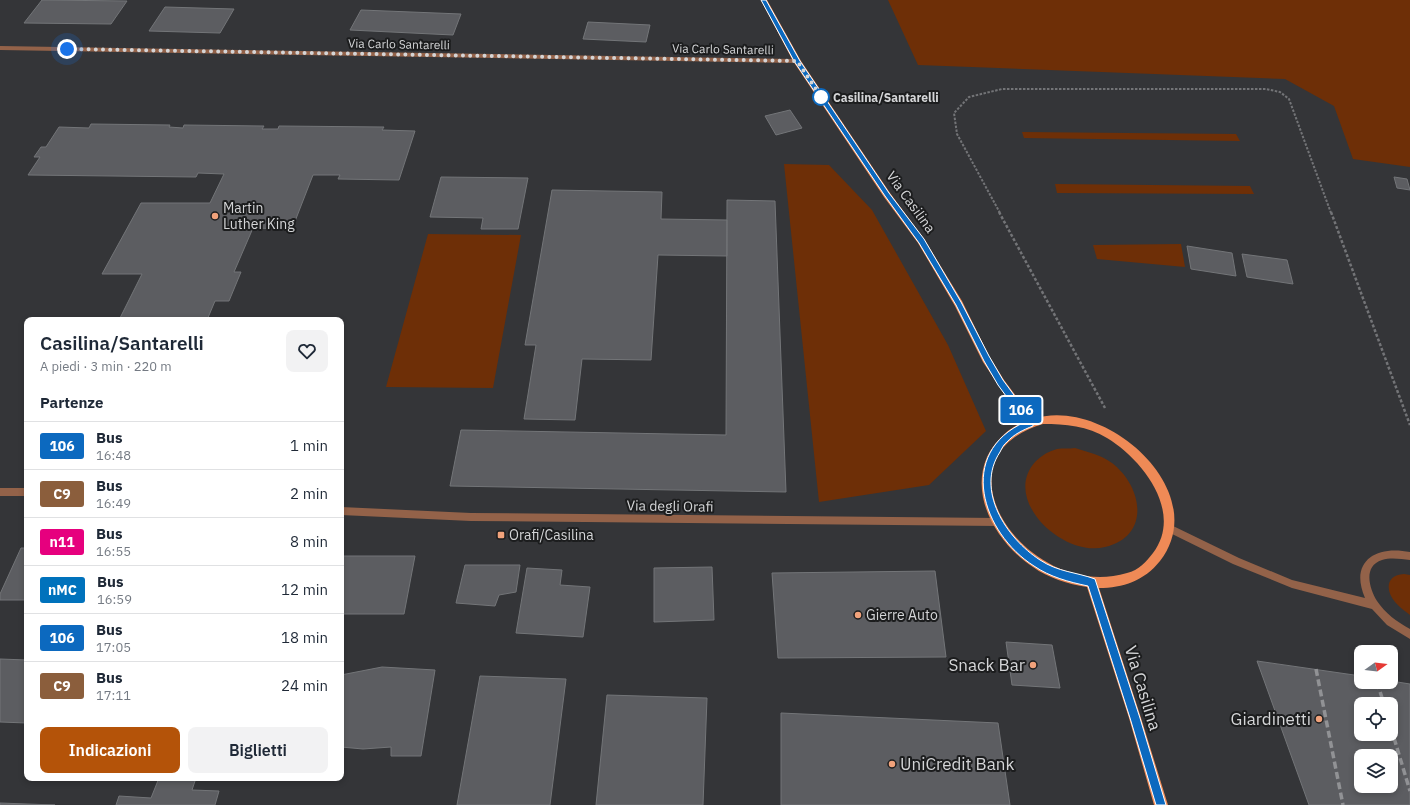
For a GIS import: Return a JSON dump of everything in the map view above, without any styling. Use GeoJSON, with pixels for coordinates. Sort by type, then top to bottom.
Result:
{"type":"FeatureCollection","features":[{"type":"Feature","properties":{"kind":"main road","name":"Via Casilina"},"geometry":{"type":"LineString","coordinates":[[764,0],[797,61],[887,194],[921,241],[959,304],[1001,383],[1030,423]]}},
{"type":"Feature","properties":{"kind":"main road"},"geometry":{"type":"LineString","coordinates":[[1054,419],[1074,421],[1104,431],[1129,447],[1150,469],[1162,491],[1169,517],[1169,528],[1161,551],[1153,562],[1143,571],[1128,578],[1111,582],[1091,582],[1050,571],[1036,563],[1012,542],[998,522],[988,497],[987,473],[990,459],[1003,440],[1016,430],[1030,423],[1054,419]]}},
{"type":"Feature","properties":{"kind":"main road","name":"Via Casilina"},"geometry":{"type":"LineString","coordinates":[[1091,582],[1135,718],[1161,805]]}},
{"type":"Feature","properties":{"kind":"street","name":"Via Carlo Santarelli"},"geometry":{"type":"LineString","coordinates":[[0,48],[797,61]]}},
{"type":"Feature","properties":{"kind":"street"},"geometry":{"type":"LineString","coordinates":[[0,492],[24,492]]}},
{"type":"Feature","properties":{"kind":"street","name":"Via degli Orafi"},"geometry":{"type":"LineString","coordinates":[[344,511],[471,517],[998,522]]}},
{"type":"Feature","properties":{"kind":"street"},"geometry":{"type":"LineString","coordinates":[[1169,528],[1228,557],[1292,584],[1375,605]]}},
{"type":"Feature","properties":{"kind":"street"},"geometry":{"type":"LineString","coordinates":[[1410,556],[1398,553],[1387,553],[1376,557],[1367,566],[1365,574],[1367,592],[1375,605],[1386,618],[1410,634]]}},
{"type":"Feature","properties":{"kind":"path"},"geometry":{"type":"LineString","coordinates":[[1106,409],[957,134],[954,113],[969,97],[1002,88],[1266,89],[1280,92],[1289,99],[1410,425]]}},
{"type":"Feature","properties":{"kind":"shaded area"},"geometry":{"type":"Polygon","coordinates":[[[888,0],[1410,0],[1410,167],[1353,159],[1334,106],[1285,79],[918,65],[888,0]]]}},
{"type":"Feature","properties":{"kind":"shaded area"},"geometry":{"type":"Polygon","coordinates":[[[1022,132],[1236,134],[1240,141],[1024,138],[1022,132]]]}},
{"type":"Feature","properties":{"kind":"shaded area"},"geometry":{"type":"Polygon","coordinates":[[[784,164],[829,165],[872,210],[948,345],[986,431],[929,485],[819,502],[784,164]]]}},
{"type":"Feature","properties":{"kind":"shaded area"},"geometry":{"type":"Polygon","coordinates":[[[1055,184],[1250,186],[1254,194],[1057,193],[1055,184]]]}},
{"type":"Feature","properties":{"kind":"shaded area"},"geometry":{"type":"Polygon","coordinates":[[[428,234],[521,235],[493,388],[386,387],[428,234]]]}},
{"type":"Feature","properties":{"kind":"shaded area"},"geometry":{"type":"Polygon","coordinates":[[[1181,244],[1185,267],[1097,259],[1093,245],[1181,244]]]}},
{"type":"Feature","properties":{"kind":"shaded area"},"geometry":{"type":"Polygon","coordinates":[[[1075,448],[1090,452],[1112,463],[1122,473],[1136,497],[1136,522],[1130,533],[1120,541],[1105,547],[1088,548],[1071,544],[1055,535],[1041,522],[1031,508],[1026,492],[1027,476],[1038,459],[1054,450],[1075,448]]]}},
{"type":"Feature","properties":{"kind":"shaded area"},"geometry":{"type":"Polygon","coordinates":[[[1404,574],[1410,575],[1410,615],[1395,602],[1389,588],[1389,584],[1394,577],[1404,574]]]}},
{"type":"Feature","properties":{"kind":"building"},"geometry":{"type":"Polygon","coordinates":[[[42,0],[127,1],[111,24],[24,23],[42,0]]]}},
{"type":"Feature","properties":{"kind":"building"},"geometry":{"type":"Polygon","coordinates":[[[165,7],[234,9],[220,33],[149,31],[165,7]]]}},
{"type":"Feature","properties":{"kind":"building"},"geometry":{"type":"Polygon","coordinates":[[[361,10],[461,14],[453,35],[350,30],[361,10]]]}},
{"type":"Feature","properties":{"kind":"building"},"geometry":{"type":"Polygon","coordinates":[[[588,22],[650,25],[646,42],[583,39],[588,22]]]}},
{"type":"Feature","properties":{"kind":"building"},"geometry":{"type":"Polygon","coordinates":[[[790,110],[802,128],[776,135],[765,116],[790,110]]]}},
{"type":"Feature","properties":{"kind":"building","name":"Martin Luther King"},"geometry":{"type":"Polygon","coordinates":[[[91,124],[170,125],[169,127],[183,128],[184,125],[264,126],[262,129],[278,129],[279,126],[384,127],[382,130],[415,131],[399,180],[338,179],[340,175],[313,175],[292,229],[253,228],[234,272],[241,272],[229,301],[215,301],[208,317],[120,317],[142,274],[102,274],[141,203],[210,203],[224,174],[198,173],[196,177],[28,175],[40,157],[34,157],[41,147],[46,147],[59,127],[89,128],[91,124]]]}},
{"type":"Feature","properties":{"kind":"building"},"geometry":{"type":"Polygon","coordinates":[[[441,177],[528,178],[518,229],[481,229],[483,218],[430,217],[441,177]]]}},
{"type":"Feature","properties":{"kind":"building"},"geometry":{"type":"Polygon","coordinates":[[[1394,177],[1407,179],[1410,190],[1397,188],[1394,177]]]}},
{"type":"Feature","properties":{"kind":"building"},"geometry":{"type":"Polygon","coordinates":[[[552,190],[662,192],[661,219],[727,220],[727,256],[658,255],[651,360],[582,359],[575,420],[524,419],[536,345],[525,345],[552,190]]]}},
{"type":"Feature","properties":{"kind":"building"},"geometry":{"type":"Polygon","coordinates":[[[727,200],[775,201],[786,492],[450,486],[461,430],[726,435],[727,200]]]}},
{"type":"Feature","properties":{"kind":"building"},"geometry":{"type":"Polygon","coordinates":[[[1187,246],[1232,253],[1236,276],[1191,269],[1187,246]]]}},
{"type":"Feature","properties":{"kind":"building"},"geometry":{"type":"Polygon","coordinates":[[[1242,254],[1287,260],[1293,284],[1247,277],[1242,254]]]}},
{"type":"Feature","properties":{"kind":"building"},"geometry":{"type":"Polygon","coordinates":[[[21,548],[24,548],[24,600],[0,600],[0,594],[21,548]]]}},
{"type":"Feature","properties":{"kind":"building"},"geometry":{"type":"Polygon","coordinates":[[[344,556],[415,556],[404,614],[344,614],[344,556]]]}},
{"type":"Feature","properties":{"kind":"building"},"geometry":{"type":"Polygon","coordinates":[[[465,565],[520,565],[516,592],[499,595],[495,606],[456,603],[465,565]]]}},
{"type":"Feature","properties":{"kind":"building"},"geometry":{"type":"Polygon","coordinates":[[[712,567],[714,620],[654,622],[654,568],[712,567]]]}},
{"type":"Feature","properties":{"kind":"building"},"geometry":{"type":"Polygon","coordinates":[[[527,568],[562,570],[560,585],[590,587],[583,637],[516,633],[527,568]]]}},
{"type":"Feature","properties":{"kind":"building","name":"Gierre Auto"},"geometry":{"type":"Polygon","coordinates":[[[935,571],[946,657],[778,658],[772,573],[935,571]]]}},
{"type":"Feature","properties":{"kind":"building","name":"Snack Bar"},"geometry":{"type":"Polygon","coordinates":[[[1006,642],[1052,645],[1060,688],[1012,685],[1006,642]]]}},
{"type":"Feature","properties":{"kind":"building"},"geometry":{"type":"Polygon","coordinates":[[[0,659],[24,660],[24,723],[0,722],[0,659]]]}},
{"type":"Feature","properties":{"kind":"building","name":"Giardinetti"},"geometry":{"type":"Polygon","coordinates":[[[1257,661],[1354,675],[1354,689],[1398,689],[1398,682],[1410,684],[1410,805],[1309,805],[1257,661]]]}},
{"type":"Feature","properties":{"kind":"building"},"geometry":{"type":"Polygon","coordinates":[[[382,667],[435,670],[421,756],[391,756],[391,747],[363,749],[344,747],[344,674],[382,667]]]}},
{"type":"Feature","properties":{"kind":"building"},"geometry":{"type":"Polygon","coordinates":[[[480,676],[566,679],[550,805],[457,805],[480,676]]]}},
{"type":"Feature","properties":{"kind":"building"},"geometry":{"type":"Polygon","coordinates":[[[607,695],[707,698],[703,805],[596,805],[607,695]]]}},
{"type":"Feature","properties":{"kind":"building","name":"UniCredit Bank"},"geometry":{"type":"Polygon","coordinates":[[[781,713],[998,723],[1010,805],[781,805],[781,713]]]}},
{"type":"Feature","properties":{"kind":"building"},"geometry":{"type":"Polygon","coordinates":[[[158,781],[195,781],[192,790],[219,791],[215,805],[116,805],[119,796],[151,798],[158,781]]]}},
{"type":"Feature","properties":{"kind":"building"},"geometry":{"type":"Polygon","coordinates":[[[0,803],[55,805],[0,805],[0,803]]]}},
{"type":"Feature","properties":{"kind":"railway"},"geometry":{"type":"LineString","coordinates":[[1316,669],[1343,805]]}},
{"type":"Feature","properties":{"kind":"railway"},"geometry":{"type":"LineString","coordinates":[[1379,689],[1382,697]]}},
{"type":"Feature","properties":{"kind":"railway"},"geometry":{"type":"LineString","coordinates":[[1395,741],[1410,791]]}},
{"type":"Feature","properties":{"kind":"bus line","name":"106"},"geometry":{"type":"LineString","coordinates":[[764,0],[797,61],[838,123],[921,241],[959,304],[986,359],[1001,383],[1030,423],[1016,430],[1003,440],[990,459],[987,473],[987,486],[988,497],[992,510],[998,522],[1012,542],[1036,563],[1050,571],[1091,582],[1135,718],[1161,805]]}},
{"type":"Feature","properties":{"kind":"place","name":"Casilina/Santarelli"},"geometry":{"type":"Point","coordinates":[821,97]}},
{"type":"Feature","properties":{"kind":"place","name":"Martin Luther King"},"geometry":{"type":"Point","coordinates":[215,216]}},
{"type":"Feature","properties":{"kind":"place","name":"Orafi/Casilina"},"geometry":{"type":"Point","coordinates":[501,535]}},
{"type":"Feature","properties":{"kind":"place","name":"Gierre Auto"},"geometry":{"type":"Point","coordinates":[858,615]}},
{"type":"Feature","properties":{"kind":"place","name":"Snack Bar"},"geometry":{"type":"Point","coordinates":[1033,665]}},
{"type":"Feature","properties":{"kind":"place","name":"Giardinetti"},"geometry":{"type":"Point","coordinates":[1319,719]}},
{"type":"Feature","properties":{"kind":"place","name":"UniCredit Bank"},"geometry":{"type":"Point","coordinates":[892,764]}},
{"type":"Feature","properties":{"kind":"route"},"geometry":{"type":"LineString","coordinates":[[67,49],[797,61],[822,98],[821,97]]}}]}
